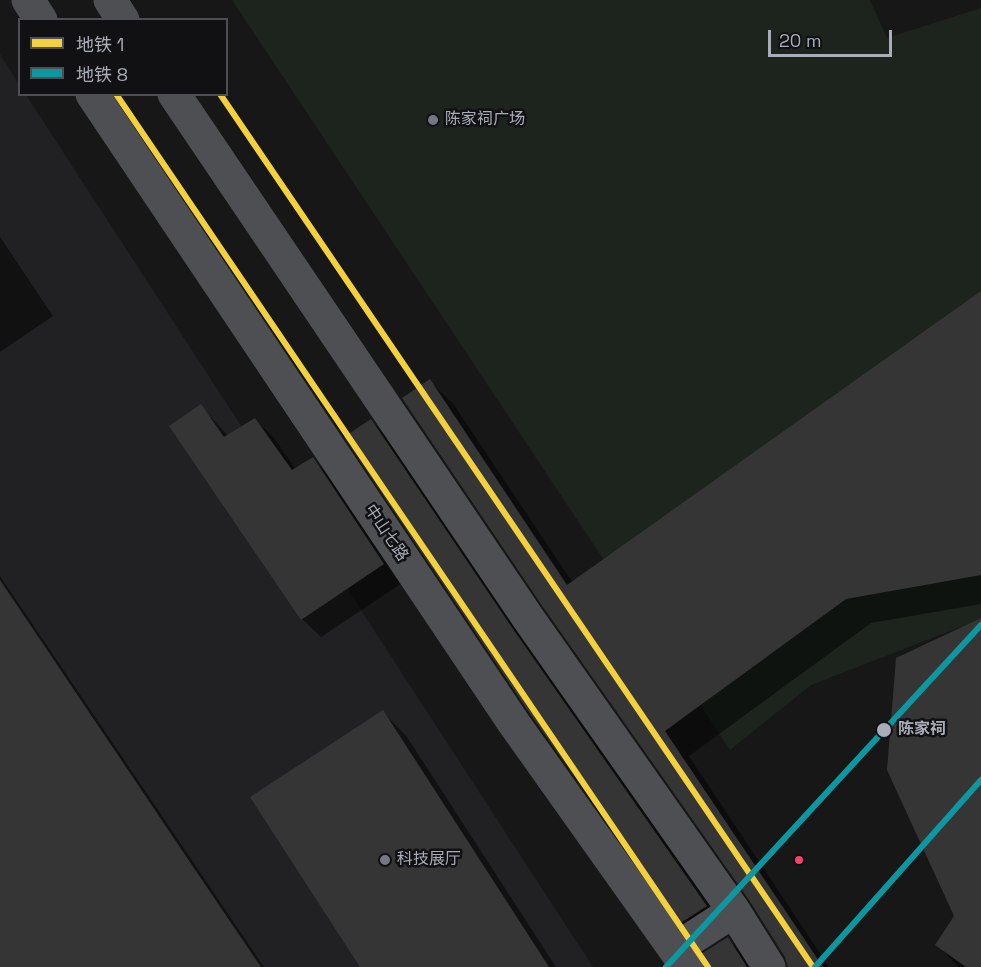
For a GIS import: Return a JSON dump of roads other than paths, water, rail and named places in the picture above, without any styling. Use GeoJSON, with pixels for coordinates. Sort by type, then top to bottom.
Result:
{"type":"FeatureCollection","features":[{"type":"Feature","properties":{"kind":"main road"},"geometry":{"type":"LineString","coordinates":[[28,0],[40,18]]}},
{"type":"Feature","properties":{"kind":"main road"},"geometry":{"type":"LineString","coordinates":[[110,0],[122,18]]}},
{"type":"Feature","properties":{"kind":"main road","name":"中山七路"},"geometry":{"type":"LineString","coordinates":[[93,96],[513,722],[681,958]]}},
{"type":"Feature","properties":{"kind":"main road"},"geometry":{"type":"LineString","coordinates":[[175,96],[508,589],[734,911],[769,967]]}},
{"type":"Feature","properties":{"kind":"main road"},"geometry":{"type":"LineString","coordinates":[[681,958],[734,911]]}},
{"type":"Feature","properties":{"kind":"metro line","name":"1"},"geometry":{"type":"LineString","coordinates":[[117,96],[708,967]]}},
{"type":"Feature","properties":{"kind":"metro line","name":"1"},"geometry":{"type":"LineString","coordinates":[[221,96],[813,967]]}},
{"type":"Feature","properties":{"kind":"metro line","name":"8"},"geometry":{"type":"LineString","coordinates":[[666,967],[981,625]]}},
{"type":"Feature","properties":{"kind":"metro line","name":"8"},"geometry":{"type":"LineString","coordinates":[[815,967],[981,780]]}},
{"type":"Feature","properties":{"kind":"place","name":"陈家祠广场"},"geometry":{"type":"Point","coordinates":[433,120]}},
{"type":"Feature","properties":{"kind":"place","name":"陈家祠"},"geometry":{"type":"Point","coordinates":[884,730]}},
{"type":"Feature","properties":{"kind":"place","name":"科技展厅"},"geometry":{"type":"Point","coordinates":[385,860]}}]}
